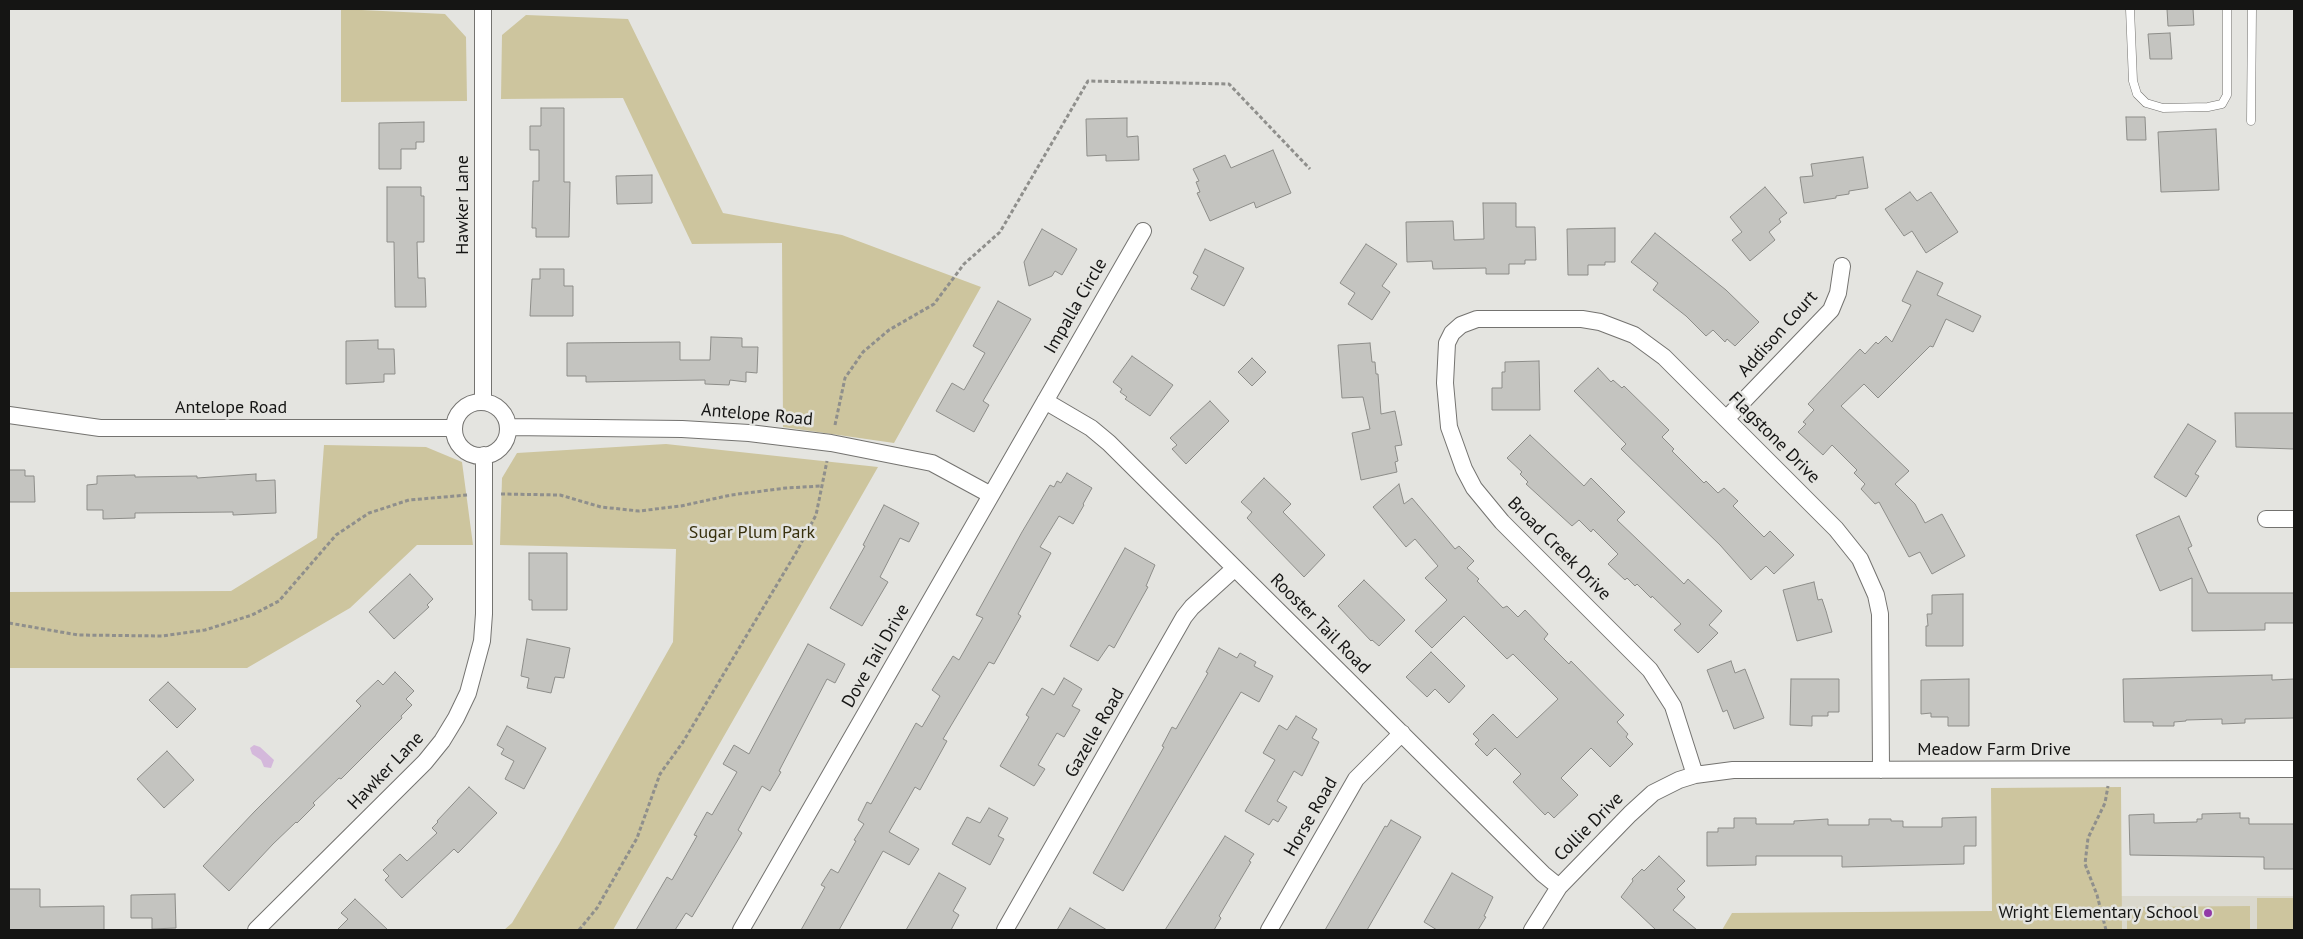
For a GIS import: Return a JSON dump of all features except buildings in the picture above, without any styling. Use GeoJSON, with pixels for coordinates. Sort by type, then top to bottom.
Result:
{"type":"FeatureCollection","features":[{"type":"Feature","properties":{"kind":"street","name":"Hawker Lane"},"geometry":{"type":"LineString","coordinates":[[484,9],[484,401]]}},
{"type":"Feature","properties":{"kind":"street","name":"Impalla Circle"},"geometry":{"type":"LineString","coordinates":[[1045,401],[1142,231]]}},
{"type":"Feature","properties":{"kind":"street","name":"Addison Court"},"geometry":{"type":"LineString","coordinates":[[1726,419],[1831,310],[1838,293],[1842,266]]}},
{"type":"Feature","properties":{"kind":"street","name":"Flagstone Drive"},"geometry":{"type":"LineString","coordinates":[[1452,334],[1461,325],[1477,320],[1582,319],[1617,328],[1650,345],[1849,543],[1869,576],[1880,614],[1881,770]]}},
{"type":"Feature","properties":{"kind":"street","name":"Broad Creek Drive"},"geometry":{"type":"LineString","coordinates":[[1452,334],[1446,350],[1446,405],[1455,449],[1467,475],[1487,506],[1502,522],[1650,670],[1673,706],[1695,775]]}},
{"type":"Feature","properties":{"kind":"street"},"geometry":{"type":"LineString","coordinates":[[484,401],[498,407],[504,414],[508,427],[505,442],[499,450],[492,454],[473,455],[464,450],[455,437],[454,428],[456,418],[461,410],[470,404],[484,401]]}},
{"type":"Feature","properties":{"kind":"street","name":"Dove Tail Drive"},"geometry":{"type":"LineString","coordinates":[[741,930],[1045,401]]}},
{"type":"Feature","properties":{"kind":"street","name":"Rooster Tail Road"},"geometry":{"type":"LineString","coordinates":[[1045,401],[1100,435],[1543,874],[1559,887]]}},
{"type":"Feature","properties":{"kind":"street","name":"Antelope Road"},"geometry":{"type":"LineString","coordinates":[[9,415],[100,428],[454,428]]}},
{"type":"Feature","properties":{"kind":"street","name":"Antelope Road"},"geometry":{"type":"LineString","coordinates":[[508,427],[682,428],[749,433],[831,443],[932,463],[991,495]]}},
{"type":"Feature","properties":{"kind":"street","name":"Hawker Lane"},"geometry":{"type":"LineString","coordinates":[[256,930],[425,762],[442,741],[468,693],[482,641],[484,614],[484,454]]}},
{"type":"Feature","properties":{"kind":"street"},"geometry":{"type":"LineString","coordinates":[[2266,519],[2294,519]]}},
{"type":"Feature","properties":{"kind":"street","name":"Gazelle Road"},"geometry":{"type":"LineString","coordinates":[[1005,930],[1184,617],[1192,607],[1235,568]]}},
{"type":"Feature","properties":{"kind":"street","name":"Horse Road"},"geometry":{"type":"LineString","coordinates":[[1269,930],[1356,779],[1402,733]]}},
{"type":"Feature","properties":{"kind":"street","name":"Meadow Farm Drive"},"geometry":{"type":"LineString","coordinates":[[1695,775],[1733,770],[2294,769]]}},
{"type":"Feature","properties":{"kind":"street","name":"Collie Drive"},"geometry":{"type":"LineString","coordinates":[[1532,930],[1559,887],[1644,800],[1666,786],[1695,775]]}},
{"type":"Feature","properties":{"kind":"lane"},"geometry":{"type":"LineString","coordinates":[[2130,9],[2133,81],[2137,94],[2146,103],[2163,108],[2208,107],[2222,104],[2227,95],[2227,9]]}},
{"type":"Feature","properties":{"kind":"lane"},"geometry":{"type":"LineString","coordinates":[[2251,121],[2252,9]]}},
{"type":"Feature","properties":{"kind":"path"},"geometry":{"type":"LineString","coordinates":[[834,428],[845,378],[863,352],[889,330],[934,304],[964,264],[1000,232],[1088,81],[1229,84],[1310,169]]}},
{"type":"Feature","properties":{"kind":"path"},"geometry":{"type":"LineString","coordinates":[[579,930],[597,908],[637,838],[660,774],[683,742],[797,551],[816,515],[828,458]]}},
{"type":"Feature","properties":{"kind":"path"},"geometry":{"type":"LineString","coordinates":[[498,494],[560,495],[601,506],[638,511],[681,506],[731,495],[786,488],[822,486]]}},
{"type":"Feature","properties":{"kind":"path"},"geometry":{"type":"LineString","coordinates":[[9,623],[78,635],[162,636],[205,630],[252,615],[279,601],[336,535],[369,513],[409,500],[467,495]]}},
{"type":"Feature","properties":{"kind":"path"},"geometry":{"type":"LineString","coordinates":[[2106,930],[2097,895],[2085,864],[2088,838],[2105,803],[2108,785]]}},
{"type":"Feature","properties":{"kind":"shaded area"},"geometry":{"type":"Polygon","coordinates":[[[254,745],[260,747],[274,760],[271,768],[264,767],[261,760],[252,754],[250,748],[254,745]]]}},
{"type":"Feature","properties":{"kind":"shaded area","name":"Wright Elementary School"},"geometry":{"type":"Polygon","coordinates":[[[2121,896],[2294,896],[2294,930],[2121,930],[2121,896]]]}},
{"type":"Feature","properties":{"kind":"green space"},"geometry":{"type":"Polygon","coordinates":[[[341,9],[445,14],[466,37],[467,101],[341,102],[341,9]]]}},
{"type":"Feature","properties":{"kind":"green space"},"geometry":{"type":"Polygon","coordinates":[[[526,15],[628,19],[723,213],[842,235],[981,287],[894,443],[783,427],[782,243],[692,244],[623,98],[501,99],[502,35],[526,15]]]}},
{"type":"Feature","properties":{"kind":"green space","name":"Sugar Plum Park"},"geometry":{"type":"Polygon","coordinates":[[[666,444],[878,467],[613,930],[504,930],[512,923],[559,844],[673,642],[676,549],[500,545],[502,478],[517,453],[666,444]]]}},
{"type":"Feature","properties":{"kind":"green space"},"geometry":{"type":"Polygon","coordinates":[[[324,445],[426,447],[462,462],[473,545],[417,545],[350,608],[247,668],[9,668],[9,592],[231,591],[317,538],[324,445]]]}},
{"type":"Feature","properties":{"kind":"green space"},"geometry":{"type":"Polygon","coordinates":[[[2121,787],[2122,930],[1722,930],[1732,913],[1992,911],[1991,788],[2121,787]]]}},
{"type":"Feature","properties":{"kind":"green space"},"geometry":{"type":"Polygon","coordinates":[[[2257,898],[2294,898],[2294,930],[2257,930],[2257,898]]]}},
{"type":"Feature","properties":{"kind":"green space"},"geometry":{"type":"Polygon","coordinates":[[[2250,906],[2250,930],[2127,930],[2127,907],[2250,906]]]}},
{"type":"Feature","properties":{"kind":"place","name":"Wright Elementary School"},"geometry":{"type":"Point","coordinates":[2208,913]}}]}
